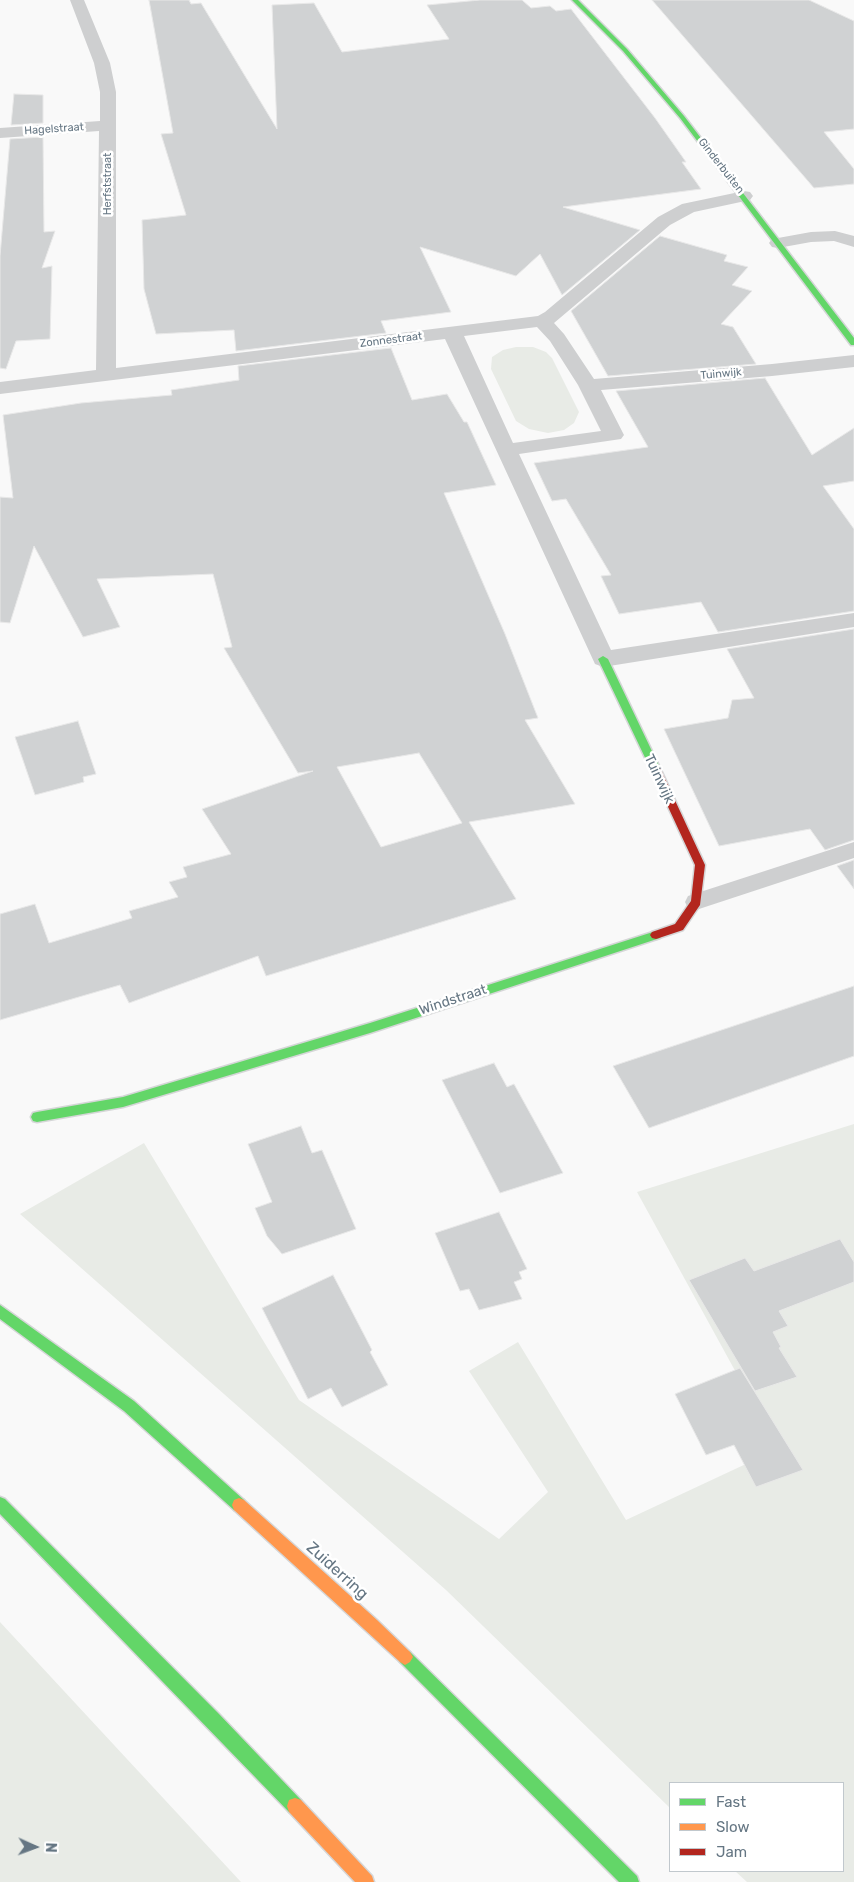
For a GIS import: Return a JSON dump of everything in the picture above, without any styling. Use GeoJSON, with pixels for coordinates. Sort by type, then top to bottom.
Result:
{"type":"FeatureCollection","features":[{"type":"Feature","properties":{"kind":"main road","name":"Ginderbuiten"},"geometry":{"type":"LineString","coordinates":[[575,0],[625,50],[682,117],[854,343]]}},
{"type":"Feature","properties":{"kind":"main road","name":"Tuinwijk"},"geometry":{"type":"LineString","coordinates":[[603,659],[700,865],[696,902]]}},
{"type":"Feature","properties":{"kind":"main road","name":"Windstraat"},"geometry":{"type":"LineString","coordinates":[[36,1117],[123,1102],[370,1028],[679,926],[696,902]]}},
{"type":"Feature","properties":{"kind":"main road","name":"Zuiderring"},"geometry":{"type":"LineString","coordinates":[[0,1311],[129,1406],[372,1625],[631,1882]]}},
{"type":"Feature","properties":{"kind":"main road"},"geometry":{"type":"LineString","coordinates":[[0,1504],[213,1720],[366,1882]]}},
{"type":"Feature","properties":{"kind":"street","name":"Herfststraat"},"geometry":{"type":"LineString","coordinates":[[77,0],[102,63],[108,92],[106,374]]}},
{"type":"Feature","properties":{"kind":"street","name":"Hagelstraat"},"geometry":{"type":"LineString","coordinates":[[0,133],[108,125]]}},
{"type":"Feature","properties":{"kind":"street","name":"Zonnestraat"},"geometry":{"type":"LineString","coordinates":[[0,388],[542,321],[552,316],[664,221],[688,208],[744,196]]}},
{"type":"Feature","properties":{"kind":"street"},"geometry":{"type":"LineString","coordinates":[[778,243],[835,236],[854,242]]}},
{"type":"Feature","properties":{"kind":"street"},"geometry":{"type":"LineString","coordinates":[[506,450],[614,435],[588,385],[557,338],[542,321]]}},
{"type":"Feature","properties":{"kind":"street","name":"Tuinwijk"},"geometry":{"type":"LineString","coordinates":[[452,332],[603,659]]}},
{"type":"Feature","properties":{"kind":"street","name":"Tuinwijk"},"geometry":{"type":"LineString","coordinates":[[588,385],[854,361]]}},
{"type":"Feature","properties":{"kind":"street"},"geometry":{"type":"LineString","coordinates":[[603,659],[854,620]]}},
{"type":"Feature","properties":{"kind":"lane"},"geometry":{"type":"LineString","coordinates":[[696,902],[854,850]]}},
{"type":"Feature","properties":{"kind":"shaded area"},"geometry":{"type":"Polygon","coordinates":[[[516,347],[533,347],[546,352],[552,358],[579,412],[574,423],[564,430],[548,433],[529,429],[516,421],[491,369],[492,357],[503,350],[516,347]]]}},
{"type":"Feature","properties":{"kind":"shaded area"},"geometry":{"type":"Polygon","coordinates":[[[854,1124],[854,1882],[747,1882],[736,1872],[844,1872],[844,1782],[669,1782],[669,1807],[446,1590],[20,1214],[144,1143],[299,1400],[499,1539],[548,1492],[469,1371],[518,1342],[626,1520],[778,1449],[637,1192],[854,1124]]]}},
{"type":"Feature","properties":{"kind":"shaded area"},"geometry":{"type":"Polygon","coordinates":[[[0,1622],[241,1882],[0,1882],[0,1622]]]}},
{"type":"Feature","properties":{"kind":"building"},"geometry":{"type":"Polygon","coordinates":[[[149,0],[189,0],[191,4],[201,3],[277,129],[272,5],[314,3],[342,52],[449,39],[427,5],[480,0],[522,0],[531,8],[550,6],[556,11],[571,9],[655,118],[686,162],[682,162],[701,189],[563,207],[640,230],[562,295],[540,254],[516,276],[420,247],[451,312],[381,321],[386,333],[236,351],[234,330],[156,334],[144,289],[142,220],[186,215],[161,134],[173,133],[149,0]]]}},
{"type":"Feature","properties":{"kind":"building"},"geometry":{"type":"Polygon","coordinates":[[[652,0],[809,0],[854,21],[854,129],[824,132],[854,169],[854,184],[814,188],[652,0]]]}},
{"type":"Feature","properties":{"kind":"building"},"geometry":{"type":"Polygon","coordinates":[[[14,94],[43,95],[43,123],[11,125],[14,94]]]}},
{"type":"Feature","properties":{"kind":"building"},"geometry":{"type":"Polygon","coordinates":[[[43,137],[44,232],[55,231],[42,268],[52,266],[50,339],[16,341],[6,369],[0,368],[0,256],[10,139],[43,137]]]}},
{"type":"Feature","properties":{"kind":"building"},"geometry":{"type":"Polygon","coordinates":[[[660,236],[727,255],[724,261],[748,267],[732,285],[752,291],[721,324],[733,327],[756,364],[608,376],[571,311],[660,236]]]}},
{"type":"Feature","properties":{"kind":"building"},"geometry":{"type":"Polygon","coordinates":[[[391,348],[412,400],[447,394],[464,422],[467,422],[496,485],[444,493],[505,634],[538,718],[525,720],[575,804],[469,822],[516,899],[266,976],[258,956],[129,1003],[120,985],[0,1020],[0,914],[35,904],[49,943],[132,918],[129,911],[178,897],[169,882],[187,877],[183,867],[231,854],[202,809],[313,771],[298,773],[224,648],[232,647],[213,574],[97,579],[120,627],[83,637],[34,546],[10,623],[0,622],[0,497],[13,498],[3,415],[81,403],[172,395],[171,390],[239,380],[238,366],[391,348]],[[419,753],[337,767],[381,847],[462,823],[419,753]]]}},
{"type":"Feature","properties":{"kind":"building"},"geometry":{"type":"Polygon","coordinates":[[[765,378],[812,455],[854,428],[854,481],[823,486],[854,529],[854,611],[718,632],[701,602],[619,614],[601,576],[611,575],[566,499],[552,501],[534,463],[648,447],[616,391],[765,378]]]}},
{"type":"Feature","properties":{"kind":"building"},"geometry":{"type":"Polygon","coordinates":[[[854,629],[854,840],[825,850],[810,829],[719,846],[664,729],[728,718],[732,700],[754,698],[727,649],[854,629]]]}},
{"type":"Feature","properties":{"kind":"building"},"geometry":{"type":"Polygon","coordinates":[[[78,721],[96,774],[83,777],[84,782],[35,795],[15,737],[78,721]]]}},
{"type":"Feature","properties":{"kind":"building"},"geometry":{"type":"Polygon","coordinates":[[[854,860],[854,889],[837,866],[854,860]]]}},
{"type":"Feature","properties":{"kind":"building"},"geometry":{"type":"Polygon","coordinates":[[[854,986],[854,1056],[649,1128],[613,1066],[854,986]]]}},
{"type":"Feature","properties":{"kind":"building"},"geometry":{"type":"Polygon","coordinates":[[[494,1063],[507,1087],[514,1084],[563,1173],[500,1193],[442,1080],[494,1063]]]}},
{"type":"Feature","properties":{"kind":"building"},"geometry":{"type":"Polygon","coordinates":[[[301,1126],[312,1153],[322,1150],[356,1229],[282,1254],[267,1236],[255,1208],[272,1202],[248,1144],[301,1126]]]}},
{"type":"Feature","properties":{"kind":"building"},"geometry":{"type":"Polygon","coordinates":[[[499,1212],[527,1269],[519,1272],[522,1279],[514,1282],[522,1299],[479,1310],[469,1289],[460,1291],[435,1233],[499,1212]]]}},
{"type":"Feature","properties":{"kind":"building"},"geometry":{"type":"Polygon","coordinates":[[[840,1239],[854,1262],[854,1282],[779,1311],[788,1326],[773,1332],[781,1347],[779,1348],[797,1377],[755,1391],[689,1280],[745,1258],[754,1271],[840,1239]]]}},
{"type":"Feature","properties":{"kind":"building"},"geometry":{"type":"Polygon","coordinates":[[[333,1275],[388,1385],[342,1407],[331,1388],[308,1399],[262,1308],[333,1275]]]}},
{"type":"Feature","properties":{"kind":"building"},"geometry":{"type":"Polygon","coordinates":[[[740,1368],[803,1470],[756,1487],[734,1445],[706,1455],[675,1394],[740,1368]]]}},
{"type":"Feature","properties":{"kind":"traffic: fast"},"geometry":{"type":"LineString","coordinates":[[575,0],[625,50],[682,117],[854,343]]}},
{"type":"Feature","properties":{"kind":"traffic: fast"},"geometry":{"type":"LineString","coordinates":[[603,659],[655,768]]}},
{"type":"Feature","properties":{"kind":"traffic: fast"},"geometry":{"type":"LineString","coordinates":[[37,1117],[123,1102],[370,1028],[656,935]]}},
{"type":"Feature","properties":{"kind":"traffic: fast"},"geometry":{"type":"LineString","coordinates":[[0,1311],[129,1406],[239,1505]]}},
{"type":"Feature","properties":{"kind":"traffic: fast"},"geometry":{"type":"LineString","coordinates":[[0,1504],[295,1806]]}},
{"type":"Feature","properties":{"kind":"traffic: fast"},"geometry":{"type":"LineString","coordinates":[[405,1657],[631,1882]]}},
{"type":"Feature","properties":{"kind":"traffic: slow"},"geometry":{"type":"LineString","coordinates":[[239,1505],[405,1657]]}},
{"type":"Feature","properties":{"kind":"traffic: slow"},"geometry":{"type":"LineString","coordinates":[[295,1806],[366,1882]]}},
{"type":"Feature","properties":{"kind":"traffic: jam"},"geometry":{"type":"LineString","coordinates":[[655,768],[700,865],[696,902],[679,927],[656,935]]}}]}
